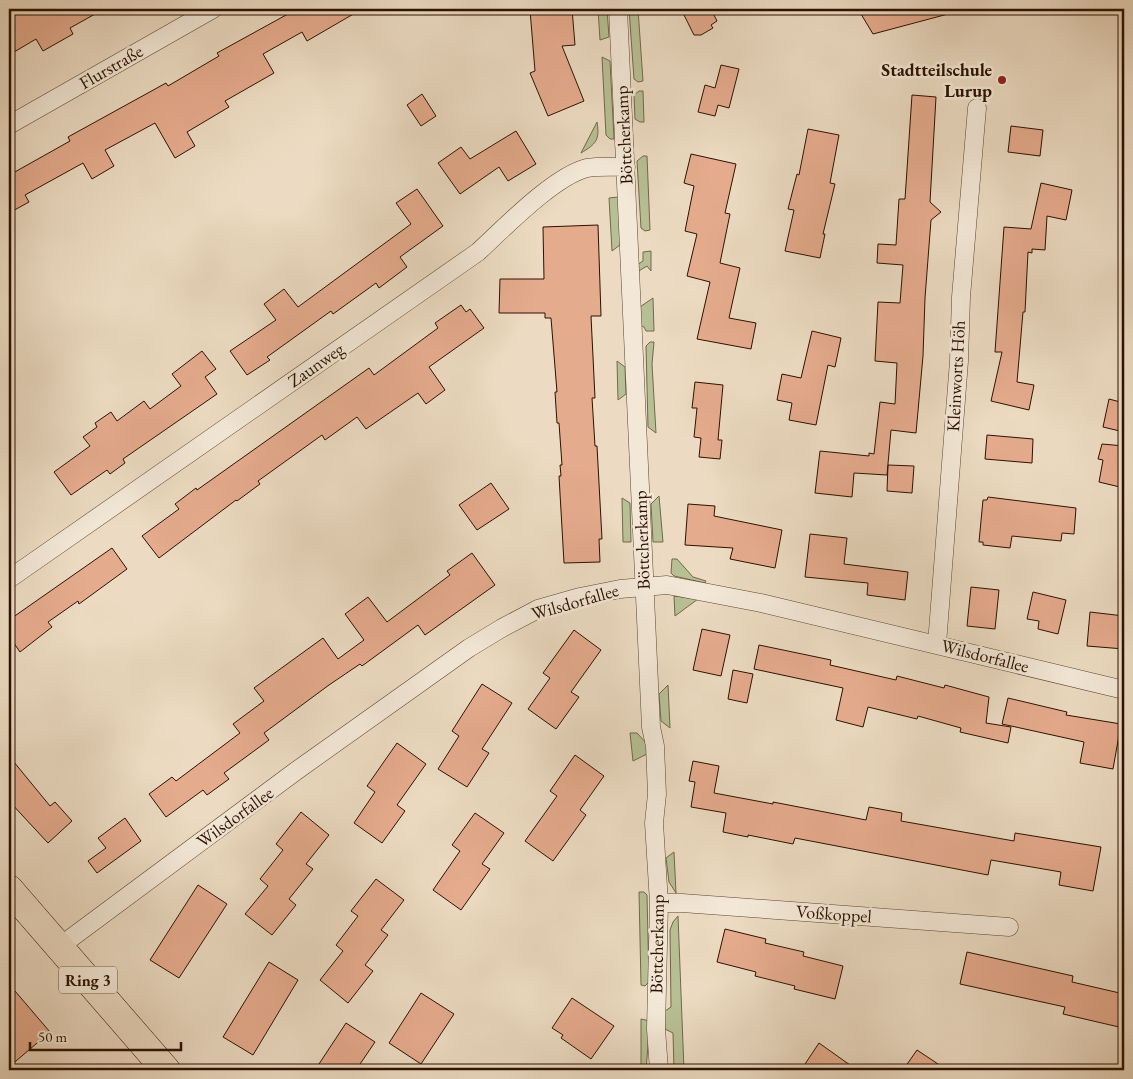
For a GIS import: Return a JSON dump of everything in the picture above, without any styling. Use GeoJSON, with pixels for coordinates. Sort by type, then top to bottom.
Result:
{"type":"FeatureCollection","features":[{"type":"Feature","properties":{"kind":"main road","name":"Ring 3"},"geometry":{"type":"LineString","coordinates":[[9,889],[166,1070]]}},
{"type":"Feature","properties":{"kind":"street","name":"Flurstraße"},"geometry":{"type":"LineString","coordinates":[[9,125],[213,9]]}},
{"type":"Feature","properties":{"kind":"street","name":"Böttcherkamp"},"geometry":{"type":"LineString","coordinates":[[618,9],[651,727],[656,765],[657,794],[654,823],[659,904],[656,1020],[659,1070]]}},
{"type":"Feature","properties":{"kind":"street","name":"Kleinworts Höh"},"geometry":{"type":"LineString","coordinates":[[937,644],[961,297],[977,108]]}},
{"type":"Feature","properties":{"kind":"street","name":"Zaunweg"},"geometry":{"type":"LineString","coordinates":[[9,579],[478,252],[532,203],[571,175],[588,168],[626,167]]}},
{"type":"Feature","properties":{"kind":"street","name":"Wilsdorfallee"},"geometry":{"type":"LineString","coordinates":[[59,947],[296,772],[469,648],[538,609],[580,597],[620,589],[667,584],[937,644],[1124,690]]}},
{"type":"Feature","properties":{"kind":"street","name":"Voßkoppel"},"geometry":{"type":"LineString","coordinates":[[659,904],[682,903],[1009,927]]}},
{"type":"Feature","properties":{"kind":"green space"},"geometry":{"type":"Polygon","coordinates":[[[598,9],[607,9],[609,37],[600,40],[598,9]]]}},
{"type":"Feature","properties":{"kind":"green space"},"geometry":{"type":"Polygon","coordinates":[[[629,9],[638,9],[643,81],[638,82],[634,79],[629,9]]]}},
{"type":"Feature","properties":{"kind":"green space"},"geometry":{"type":"Polygon","coordinates":[[[602,57],[610,61],[614,139],[610,139],[606,135],[602,57]]]}},
{"type":"Feature","properties":{"kind":"green space"},"geometry":{"type":"Polygon","coordinates":[[[639,91],[643,91],[644,122],[635,119],[634,95],[639,91]]]}},
{"type":"Feature","properties":{"kind":"green space"},"geometry":{"type":"Polygon","coordinates":[[[597,122],[598,133],[596,141],[581,153],[597,122]]]}},
{"type":"Feature","properties":{"kind":"green space"},"geometry":{"type":"Polygon","coordinates":[[[643,156],[647,156],[650,230],[645,231],[641,228],[637,161],[643,156]]]}},
{"type":"Feature","properties":{"kind":"green space"},"geometry":{"type":"Polygon","coordinates":[[[619,197],[620,245],[612,251],[609,198],[619,197]]]}},
{"type":"Feature","properties":{"kind":"green space"},"geometry":{"type":"Polygon","coordinates":[[[651,251],[651,271],[647,266],[634,274],[634,267],[643,261],[643,252],[651,251]]]}},
{"type":"Feature","properties":{"kind":"green space"},"geometry":{"type":"Polygon","coordinates":[[[653,298],[654,331],[646,331],[644,327],[638,324],[637,309],[653,298]]]}},
{"type":"Feature","properties":{"kind":"green space"},"geometry":{"type":"Polygon","coordinates":[[[650,342],[654,342],[652,364],[656,433],[648,427],[646,346],[650,342]]]}},
{"type":"Feature","properties":{"kind":"green space"},"geometry":{"type":"Polygon","coordinates":[[[617,361],[625,367],[626,394],[618,400],[617,361]]]}},
{"type":"Feature","properties":{"kind":"green space"},"geometry":{"type":"Polygon","coordinates":[[[659,496],[663,542],[653,542],[651,504],[659,496]]]}},
{"type":"Feature","properties":{"kind":"green space"},"geometry":{"type":"Polygon","coordinates":[[[622,498],[630,503],[631,542],[623,542],[622,498]]]}},
{"type":"Feature","properties":{"kind":"green space"},"geometry":{"type":"Polygon","coordinates":[[[672,559],[677,559],[693,577],[706,581],[705,583],[674,576],[671,573],[672,559]]]}},
{"type":"Feature","properties":{"kind":"green space"},"geometry":{"type":"Polygon","coordinates":[[[674,596],[698,599],[675,616],[674,596]]]}},
{"type":"Feature","properties":{"kind":"green space"},"geometry":{"type":"Polygon","coordinates":[[[668,685],[670,728],[661,721],[659,694],[668,685]]]}},
{"type":"Feature","properties":{"kind":"green space"},"geometry":{"type":"Polygon","coordinates":[[[630,733],[637,733],[648,745],[649,753],[633,761],[630,733]]]}},
{"type":"Feature","properties":{"kind":"green space"},"geometry":{"type":"Polygon","coordinates":[[[674,852],[676,893],[669,882],[666,858],[674,852]]]}},
{"type":"Feature","properties":{"kind":"green space"},"geometry":{"type":"Polygon","coordinates":[[[639,892],[644,892],[647,895],[649,982],[645,986],[641,985],[639,892]]]}},
{"type":"Feature","properties":{"kind":"green space"},"geometry":{"type":"Polygon","coordinates":[[[678,916],[684,1070],[674,1070],[673,1033],[663,1028],[662,1013],[671,1007],[670,930],[678,916]]]}},
{"type":"Feature","properties":{"kind":"green space"},"geometry":{"type":"Polygon","coordinates":[[[641,1019],[650,1021],[646,1070],[641,1070],[641,1019]]]}},
{"type":"Feature","properties":{"kind":"building"},"geometry":{"type":"Polygon","coordinates":[[[9,9],[104,9],[70,28],[73,34],[43,51],[36,39],[9,55],[9,9]]]}},
{"type":"Feature","properties":{"kind":"building"},"geometry":{"type":"Polygon","coordinates":[[[297,9],[362,9],[307,41],[302,32],[263,54],[274,73],[225,101],[229,107],[187,132],[195,146],[175,158],[155,123],[105,150],[114,166],[92,179],[83,163],[25,195],[29,202],[9,213],[9,166],[13,173],[70,141],[68,137],[166,83],[168,86],[219,56],[217,53],[297,9]]]}},
{"type":"Feature","properties":{"kind":"building"},"geometry":{"type":"Polygon","coordinates":[[[572,9],[575,45],[562,46],[584,101],[548,116],[530,73],[535,71],[530,10],[572,9]]]}},
{"type":"Feature","properties":{"kind":"building"},"geometry":{"type":"Polygon","coordinates":[[[681,9],[711,9],[717,21],[711,25],[713,28],[701,35],[694,35],[681,9]]]}},
{"type":"Feature","properties":{"kind":"building"},"geometry":{"type":"Polygon","coordinates":[[[858,9],[947,9],[948,14],[873,34],[858,9]]]}},
{"type":"Feature","properties":{"kind":"building"},"geometry":{"type":"Polygon","coordinates":[[[721,65],[739,69],[729,108],[718,105],[715,116],[698,112],[705,85],[715,88],[721,65]]]}},
{"type":"Feature","properties":{"kind":"building"},"geometry":{"type":"Polygon","coordinates":[[[422,94],[436,116],[421,126],[407,105],[422,94]]]}},
{"type":"Feature","properties":{"kind":"building"},"geometry":{"type":"Polygon","coordinates":[[[912,95],[936,97],[930,202],[941,212],[931,220],[923,356],[916,433],[891,430],[887,475],[854,473],[852,497],[815,493],[820,451],[869,456],[869,453],[874,454],[880,402],[895,404],[897,363],[875,361],[878,302],[900,303],[903,265],[877,263],[878,244],[896,245],[899,199],[905,199],[912,95]]]}},
{"type":"Feature","properties":{"kind":"building"},"geometry":{"type":"Polygon","coordinates":[[[1011,126],[1043,130],[1040,156],[1008,152],[1011,126]]]}},
{"type":"Feature","properties":{"kind":"building"},"geometry":{"type":"Polygon","coordinates":[[[808,129],[839,135],[830,183],[835,184],[823,234],[825,234],[820,258],[785,251],[794,210],[788,209],[797,174],[799,175],[808,129]]]}},
{"type":"Feature","properties":{"kind":"building"},"geometry":{"type":"Polygon","coordinates":[[[516,131],[536,164],[508,181],[499,167],[460,194],[438,163],[461,147],[470,159],[516,131]]]}},
{"type":"Feature","properties":{"kind":"building"},"geometry":{"type":"Polygon","coordinates":[[[691,154],[736,164],[725,213],[730,214],[720,263],[740,268],[729,318],[756,323],[751,349],[697,339],[710,282],[687,276],[697,234],[685,231],[694,186],[684,183],[691,154]]]}},
{"type":"Feature","properties":{"kind":"building"},"geometry":{"type":"Polygon","coordinates":[[[1041,183],[1072,190],[1066,220],[1047,216],[1045,250],[1032,249],[1032,253],[1028,252],[1025,312],[1023,312],[1017,382],[1034,385],[1029,410],[991,401],[1002,352],[995,352],[1004,227],[1031,229],[1041,183]]]}},
{"type":"Feature","properties":{"kind":"building"},"geometry":{"type":"Polygon","coordinates":[[[417,189],[443,226],[400,257],[407,267],[379,288],[376,283],[333,314],[331,311],[267,357],[270,360],[247,375],[230,351],[276,320],[264,304],[284,289],[298,307],[411,224],[396,203],[417,189]]]}},
{"type":"Feature","properties":{"kind":"building"},"geometry":{"type":"Polygon","coordinates":[[[598,225],[601,316],[591,316],[595,398],[592,398],[595,446],[597,446],[602,539],[599,539],[600,562],[564,563],[559,476],[561,476],[560,465],[562,465],[559,423],[557,423],[555,392],[557,392],[551,318],[545,318],[545,313],[499,313],[500,279],[544,279],[543,227],[598,225]]]}},
{"type":"Feature","properties":{"kind":"building"},"geometry":{"type":"Polygon","coordinates":[[[461,305],[466,312],[470,309],[484,328],[429,367],[445,390],[426,404],[418,393],[366,429],[357,417],[325,440],[322,435],[258,481],[260,484],[159,558],[142,536],[179,509],[175,504],[369,368],[374,375],[438,328],[435,323],[461,305]]]}},
{"type":"Feature","properties":{"kind":"building"},"geometry":{"type":"Polygon","coordinates":[[[812,331],[841,338],[835,367],[828,365],[816,425],[789,420],[792,403],[777,400],[782,374],[801,378],[812,331]]]}},
{"type":"Feature","properties":{"kind":"building"},"geometry":{"type":"Polygon","coordinates":[[[202,351],[216,369],[205,377],[217,394],[123,459],[125,463],[110,474],[107,470],[71,495],[54,472],[90,446],[83,437],[97,427],[95,423],[111,412],[117,421],[144,401],[150,409],[181,386],[172,374],[202,351]]]}},
{"type":"Feature","properties":{"kind":"building"},"geometry":{"type":"Polygon","coordinates":[[[695,382],[723,385],[718,440],[722,440],[720,459],[699,457],[701,438],[694,437],[697,408],[692,408],[695,382]]]}},
{"type":"Feature","properties":{"kind":"building"},"geometry":{"type":"Polygon","coordinates":[[[1109,399],[1124,403],[1124,432],[1103,427],[1109,399]]]}},
{"type":"Feature","properties":{"kind":"building"},"geometry":{"type":"Polygon","coordinates":[[[987,435],[1033,439],[1032,463],[985,459],[987,435]]]}},
{"type":"Feature","properties":{"kind":"building"},"geometry":{"type":"Polygon","coordinates":[[[1102,444],[1124,446],[1124,488],[1099,482],[1103,460],[1098,459],[1102,444]]]}},
{"type":"Feature","properties":{"kind":"building"},"geometry":{"type":"Polygon","coordinates":[[[888,465],[914,466],[912,493],[887,491],[888,465]]]}},
{"type":"Feature","properties":{"kind":"building"},"geometry":{"type":"Polygon","coordinates":[[[491,483],[509,509],[477,530],[459,505],[491,483]]]}},
{"type":"Feature","properties":{"kind":"building"},"geometry":{"type":"Polygon","coordinates":[[[988,497],[1076,508],[1074,534],[1062,533],[1061,541],[1012,536],[1010,548],[983,545],[983,542],[979,542],[983,500],[987,500],[988,497]]]}},
{"type":"Feature","properties":{"kind":"building"},"geometry":{"type":"Polygon","coordinates":[[[688,504],[715,506],[714,516],[782,530],[775,568],[730,559],[733,548],[685,545],[688,504]]]}},
{"type":"Feature","properties":{"kind":"building"},"geometry":{"type":"Polygon","coordinates":[[[810,534],[847,538],[844,564],[908,572],[905,600],[867,595],[868,583],[805,577],[810,534]]]}},
{"type":"Feature","properties":{"kind":"building"},"geometry":{"type":"Polygon","coordinates":[[[112,548],[127,569],[79,604],[78,601],[48,622],[52,627],[20,652],[9,636],[9,620],[112,548]]]}},
{"type":"Feature","properties":{"kind":"building"},"geometry":{"type":"Polygon","coordinates":[[[472,553],[495,585],[425,635],[418,625],[362,666],[360,664],[329,685],[264,733],[269,740],[224,773],[229,779],[207,795],[203,790],[166,817],[149,794],[172,777],[176,781],[240,733],[233,724],[264,701],[254,688],[323,638],[338,659],[364,640],[345,614],[368,597],[387,622],[450,575],[447,571],[472,553]]]}},
{"type":"Feature","properties":{"kind":"building"},"geometry":{"type":"Polygon","coordinates":[[[971,587],[999,590],[995,629],[967,626],[971,587]]]}},
{"type":"Feature","properties":{"kind":"building"},"geometry":{"type":"Polygon","coordinates":[[[1033,592],[1066,600],[1058,634],[1038,629],[1039,621],[1027,619],[1033,592]]]}},
{"type":"Feature","properties":{"kind":"building"},"geometry":{"type":"Polygon","coordinates":[[[1090,612],[1124,616],[1124,649],[1087,646],[1090,612]]]}},
{"type":"Feature","properties":{"kind":"building"},"geometry":{"type":"Polygon","coordinates":[[[702,629],[730,635],[721,676],[693,670],[702,629]]]}},
{"type":"Feature","properties":{"kind":"building"},"geometry":{"type":"Polygon","coordinates":[[[574,630],[601,650],[571,692],[579,697],[556,729],[528,709],[550,678],[543,673],[574,630]]]}},
{"type":"Feature","properties":{"kind":"building"},"geometry":{"type":"Polygon","coordinates":[[[759,645],[831,660],[830,665],[896,680],[897,676],[944,688],[945,685],[989,697],[986,723],[1011,727],[1008,743],[960,732],[961,728],[918,716],[917,719],[868,707],[863,727],[836,720],[843,688],[754,669],[759,645]]]}},
{"type":"Feature","properties":{"kind":"building"},"geometry":{"type":"Polygon","coordinates":[[[733,670],[753,674],[747,703],[728,699],[733,670]]]}},
{"type":"Feature","properties":{"kind":"building"},"geometry":{"type":"Polygon","coordinates":[[[482,684],[512,703],[482,749],[489,753],[467,787],[438,769],[459,736],[452,731],[482,684]]]}},
{"type":"Feature","properties":{"kind":"building"},"geometry":{"type":"Polygon","coordinates":[[[1008,698],[1067,712],[1066,715],[1121,724],[1113,769],[1080,763],[1084,742],[1002,724],[1008,698]]]}},
{"type":"Feature","properties":{"kind":"building"},"geometry":{"type":"Polygon","coordinates":[[[397,743],[426,764],[397,805],[405,811],[382,843],[354,823],[375,792],[367,786],[397,743]]]}},
{"type":"Feature","properties":{"kind":"building"},"geometry":{"type":"Polygon","coordinates":[[[575,755],[604,776],[580,810],[586,815],[553,861],[525,841],[557,796],[550,791],[575,755]]]}},
{"type":"Feature","properties":{"kind":"building"},"geometry":{"type":"Polygon","coordinates":[[[9,756],[50,806],[55,802],[72,821],[48,843],[9,801],[9,756]]]}},
{"type":"Feature","properties":{"kind":"building"},"geometry":{"type":"Polygon","coordinates":[[[693,761],[719,766],[714,793],[866,820],[869,807],[902,813],[901,821],[1014,841],[1015,833],[1101,847],[1093,891],[1059,885],[1061,872],[991,860],[988,875],[795,838],[793,844],[723,832],[726,813],[691,807],[695,782],[689,781],[693,761]]]}},
{"type":"Feature","properties":{"kind":"building"},"geometry":{"type":"Polygon","coordinates":[[[301,812],[329,835],[306,864],[313,869],[289,899],[296,905],[272,935],[245,914],[268,886],[260,879],[283,850],[276,844],[301,812]]]}},
{"type":"Feature","properties":{"kind":"building"},"geometry":{"type":"Polygon","coordinates":[[[475,813],[504,833],[482,864],[490,869],[461,910],[433,890],[460,851],[452,845],[475,813]]]}},
{"type":"Feature","properties":{"kind":"building"},"geometry":{"type":"Polygon","coordinates":[[[125,818],[141,841],[97,873],[88,861],[106,848],[98,838],[125,818]]]}},
{"type":"Feature","properties":{"kind":"building"},"geometry":{"type":"Polygon","coordinates":[[[376,879],[404,900],[381,930],[388,935],[365,965],[373,971],[348,1003],[320,980],[343,951],[336,945],[358,916],[351,911],[376,879]]]}},
{"type":"Feature","properties":{"kind":"building"},"geometry":{"type":"Polygon","coordinates":[[[198,885],[227,904],[179,978],[150,960],[198,885]]]}},
{"type":"Feature","properties":{"kind":"building"},"geometry":{"type":"Polygon","coordinates":[[[725,929],[766,939],[765,943],[804,952],[803,956],[843,966],[835,999],[794,989],[795,986],[755,976],[756,972],[717,962],[725,929]]]}},
{"type":"Feature","properties":{"kind":"building"},"geometry":{"type":"Polygon","coordinates":[[[967,952],[1073,976],[1072,982],[1124,994],[1119,1027],[1063,1014],[1065,1007],[960,984],[967,952]]]}},
{"type":"Feature","properties":{"kind":"building"},"geometry":{"type":"Polygon","coordinates":[[[269,962],[298,980],[253,1055],[223,1037],[269,962]]]}},
{"type":"Feature","properties":{"kind":"building"},"geometry":{"type":"Polygon","coordinates":[[[9,984],[50,1032],[9,1067],[9,984]]]}},
{"type":"Feature","properties":{"kind":"building"},"geometry":{"type":"Polygon","coordinates":[[[421,993],[454,1014],[421,1064],[389,1043],[421,993]]]}},
{"type":"Feature","properties":{"kind":"building"},"geometry":{"type":"Polygon","coordinates":[[[572,998],[614,1026],[591,1059],[561,1038],[563,1035],[552,1028],[572,998]]]}},
{"type":"Feature","properties":{"kind":"building"},"geometry":{"type":"Polygon","coordinates":[[[346,1023],[375,1042],[356,1070],[315,1070],[346,1023]]]}},
{"type":"Feature","properties":{"kind":"building"},"geometry":{"type":"Polygon","coordinates":[[[819,1043],[857,1070],[801,1070],[819,1043]]]}},
{"type":"Feature","properties":{"kind":"building"},"geometry":{"type":"Polygon","coordinates":[[[917,1050],[947,1070],[903,1070],[917,1050]]]}},
{"type":"Feature","properties":{"kind":"place","name":"Stadtteilschule Lurup"},"geometry":{"type":"Point","coordinates":[1002,80]}}]}
